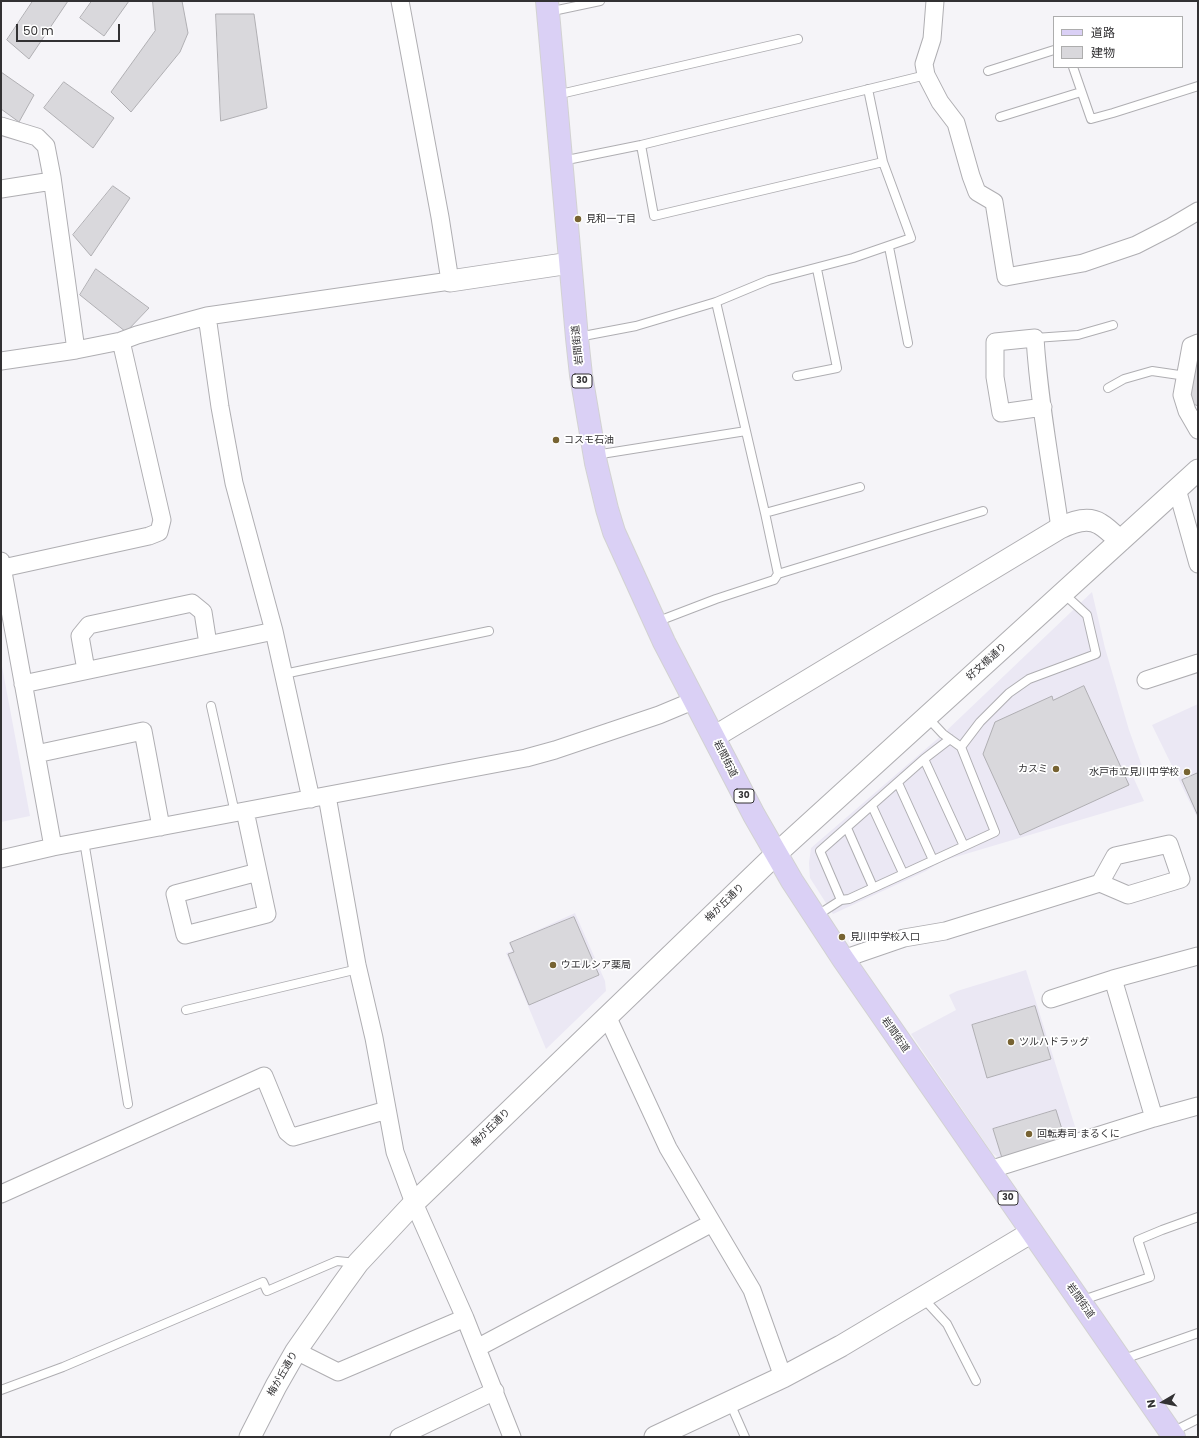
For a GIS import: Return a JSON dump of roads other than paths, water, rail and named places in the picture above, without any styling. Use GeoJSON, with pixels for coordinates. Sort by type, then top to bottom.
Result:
{"type":"FeatureCollection","features":[{"type":"Feature","properties":{"kind":"main road","name":"岩間街道"},"geometry":{"type":"LineString","coordinates":[[547,6],[581,375],[595,455],[607,509],[614,532],[655,623],[776,854],[843,959],[1172,1435]]}},
{"type":"Feature","properties":{"kind":"street"},"geometry":{"type":"LineString","coordinates":[[400,1],[440,216],[450,281]]}},
{"type":"Feature","properties":{"kind":"street"},"geometry":{"type":"LineString","coordinates":[[935,1],[932,39],[924,64],[926,75],[940,102],[956,123],[970,176],[977,192],[994,202],[1006,277],[1083,263],[1136,245],[1171,228],[1198,211]]}},
{"type":"Feature","properties":{"kind":"street"},"geometry":{"type":"LineString","coordinates":[[1,126],[37,137],[46,146],[76,350]]}},
{"type":"Feature","properties":{"kind":"street"},"geometry":{"type":"LineString","coordinates":[[1,189],[52,181]]}},
{"type":"Feature","properties":{"kind":"street"},"geometry":{"type":"LineString","coordinates":[[1,361],[76,350],[121,341],[137,335],[207,316],[570,263]]}},
{"type":"Feature","properties":{"kind":"street"},"geometry":{"type":"LineString","coordinates":[[207,316],[220,407],[234,483],[318,797],[374,1038],[395,1152],[414,1203],[465,1318],[512,1437]]}},
{"type":"Feature","properties":{"kind":"street"},"geometry":{"type":"LineString","coordinates":[[1043,407],[1001,413],[995,377],[995,342],[1035,338],[1037,367],[1043,407],[1060,528]]}},
{"type":"Feature","properties":{"kind":"street"},"geometry":{"type":"LineString","coordinates":[[52,847],[2,564],[149,536],[159,532],[162,520],[121,341]]}},
{"type":"Feature","properties":{"kind":"street"},"geometry":{"type":"LineString","coordinates":[[1198,343],[1191,346],[1182,395],[1187,412],[1198,430]]}},
{"type":"Feature","properties":{"kind":"street","name":"好文橋通り"},"geometry":{"type":"LineString","coordinates":[[776,854],[1198,470]]}},
{"type":"Feature","properties":{"kind":"street"},"geometry":{"type":"LineString","coordinates":[[1177,489],[1198,564]]}},
{"type":"Feature","properties":{"kind":"street"},"geometry":{"type":"LineString","coordinates":[[714,737],[1072,522],[1086,520],[1100,523],[1120,541]]}},
{"type":"Feature","properties":{"kind":"street"},"geometry":{"type":"LineString","coordinates":[[86,670],[80,636],[89,625],[192,603],[203,612],[208,644]]}},
{"type":"Feature","properties":{"kind":"street"},"geometry":{"type":"LineString","coordinates":[[23,684],[274,631]]}},
{"type":"Feature","properties":{"kind":"street"},"geometry":{"type":"LineString","coordinates":[[1146,680],[1198,663]]}},
{"type":"Feature","properties":{"kind":"street"},"geometry":{"type":"LineString","coordinates":[[1,859],[52,847],[518,759],[555,750],[659,715],[695,700]]}},
{"type":"Feature","properties":{"kind":"street"},"geometry":{"type":"LineString","coordinates":[[36,754],[144,731],[161,827]]}},
{"type":"Feature","properties":{"kind":"street"},"geometry":{"type":"LineString","coordinates":[[240,812],[258,872],[267,914],[185,935],[175,894],[258,872]]}},
{"type":"Feature","properties":{"kind":"street","name":"梅が丘通り"},"geometry":{"type":"LineString","coordinates":[[250,1437],[296,1351],[358,1263],[414,1203],[776,854]]}},
{"type":"Feature","properties":{"kind":"street"},"geometry":{"type":"LineString","coordinates":[[843,959],[904,938],[945,931],[1100,883]]}},
{"type":"Feature","properties":{"kind":"street"},"geometry":{"type":"LineString","coordinates":[[1051,999],[1113,979],[1198,956]]}},
{"type":"Feature","properties":{"kind":"street"},"geometry":{"type":"LineString","coordinates":[[1113,979],[1154,1118]]}},
{"type":"Feature","properties":{"kind":"street"},"geometry":{"type":"LineString","coordinates":[[607,1016],[668,1148],[752,1290],[783,1377]]}},
{"type":"Feature","properties":{"kind":"street"},"geometry":{"type":"LineString","coordinates":[[1,1194],[264,1076],[287,1132],[294,1137],[387,1110]]}},
{"type":"Feature","properties":{"kind":"street"},"geometry":{"type":"LineString","coordinates":[[989,1170],[1154,1118],[1198,1106]]}},
{"type":"Feature","properties":{"kind":"street"},"geometry":{"type":"LineString","coordinates":[[477,1348],[712,1223]]}},
{"type":"Feature","properties":{"kind":"street"},"geometry":{"type":"LineString","coordinates":[[661,1436],[783,1377],[841,1346],[1032,1232]]}},
{"type":"Feature","properties":{"kind":"street"},"geometry":{"type":"LineString","coordinates":[[296,1351],[338,1372],[465,1318]]}},
{"type":"Feature","properties":{"kind":"street"},"geometry":{"type":"LineString","coordinates":[[399,1437],[495,1391]]}},
{"type":"Feature","properties":{"kind":"lane"},"geometry":{"type":"LineString","coordinates":[[547,6],[600,1]]}},
{"type":"Feature","properties":{"kind":"lane"},"geometry":{"type":"LineString","coordinates":[[555,95],[798,38]]}},
{"type":"Feature","properties":{"kind":"lane"},"geometry":{"type":"LineString","coordinates":[[988,71],[1053,50]]}},
{"type":"Feature","properties":{"kind":"lane"},"geometry":{"type":"LineString","coordinates":[[1072,68],[1091,119],[1198,86]]}},
{"type":"Feature","properties":{"kind":"lane"},"geometry":{"type":"LineString","coordinates":[[562,161],[641,145],[926,75]]}},
{"type":"Feature","properties":{"kind":"lane"},"geometry":{"type":"LineString","coordinates":[[577,338],[636,326],[716,302],[769,280],[817,268],[911,238],[883,162],[868,89]]}},
{"type":"Feature","properties":{"kind":"lane"},"geometry":{"type":"LineString","coordinates":[[1000,117],[1081,92]]}},
{"type":"Feature","properties":{"kind":"lane"},"geometry":{"type":"LineString","coordinates":[[641,145],[654,216],[883,162]]}},
{"type":"Feature","properties":{"kind":"lane"},"geometry":{"type":"LineString","coordinates":[[888,246],[908,343]]}},
{"type":"Feature","properties":{"kind":"lane"},"geometry":{"type":"LineString","coordinates":[[797,376],[837,368],[817,268]]}},
{"type":"Feature","properties":{"kind":"lane"},"geometry":{"type":"LineString","coordinates":[[716,302],[778,574]]}},
{"type":"Feature","properties":{"kind":"lane"},"geometry":{"type":"LineString","coordinates":[[1035,338],[1078,335],[1113,325]]}},
{"type":"Feature","properties":{"kind":"lane"},"geometry":{"type":"LineString","coordinates":[[1108,388],[1124,379],[1152,372],[1186,376]]}},
{"type":"Feature","properties":{"kind":"lane"},"geometry":{"type":"LineString","coordinates":[[595,455],[746,431]]}},
{"type":"Feature","properties":{"kind":"lane"},"geometry":{"type":"LineString","coordinates":[[765,513],[860,487]]}},
{"type":"Feature","properties":{"kind":"lane"},"geometry":{"type":"LineString","coordinates":[[655,623],[716,599],[774,580],[778,574],[983,511]]}},
{"type":"Feature","properties":{"kind":"lane"},"geometry":{"type":"LineString","coordinates":[[961,747],[980,722],[1009,693],[1029,678],[1096,654],[1087,615],[1063,592]]}},
{"type":"Feature","properties":{"kind":"lane"},"geometry":{"type":"LineString","coordinates":[[284,674],[489,631]]}},
{"type":"Feature","properties":{"kind":"lane"},"geometry":{"type":"LineString","coordinates":[[211,706],[240,812]]}},
{"type":"Feature","properties":{"kind":"lane"},"geometry":{"type":"LineString","coordinates":[[815,916],[841,900],[849,899],[995,832],[961,747],[950,739],[926,716]]}},
{"type":"Feature","properties":{"kind":"lane"},"geometry":{"type":"LineString","coordinates":[[841,900],[820,850],[950,739]]}},
{"type":"Feature","properties":{"kind":"lane"},"geometry":{"type":"LineString","coordinates":[[924,760],[964,846]]}},
{"type":"Feature","properties":{"kind":"lane"},"geometry":{"type":"LineString","coordinates":[[898,783],[932,860]]}},
{"type":"Feature","properties":{"kind":"lane"},"geometry":{"type":"LineString","coordinates":[[872,806],[903,873]]}},
{"type":"Feature","properties":{"kind":"lane"},"geometry":{"type":"LineString","coordinates":[[847,828],[873,887]]}},
{"type":"Feature","properties":{"kind":"lane"},"geometry":{"type":"LineString","coordinates":[[84,841],[128,1104]]}},
{"type":"Feature","properties":{"kind":"lane"},"geometry":{"type":"LineString","coordinates":[[186,1010],[358,968]]}},
{"type":"Feature","properties":{"kind":"lane"},"geometry":{"type":"LineString","coordinates":[[1080,1301],[1150,1277],[1138,1240],[1198,1217]]}},
{"type":"Feature","properties":{"kind":"lane"},"geometry":{"type":"LineString","coordinates":[[1,1390],[63,1367],[263,1282],[267,1291],[338,1261],[358,1263]]}},
{"type":"Feature","properties":{"kind":"lane"},"geometry":{"type":"LineString","coordinates":[[923,1298],[947,1324],[976,1381]]}},
{"type":"Feature","properties":{"kind":"lane"},"geometry":{"type":"LineString","coordinates":[[1120,1360],[1198,1332]]}},
{"type":"Feature","properties":{"kind":"lane"},"geometry":{"type":"LineString","coordinates":[[730,1402],[745,1437]]}},
{"type":"Feature","properties":{"kind":"lane"},"geometry":{"type":"LineString","coordinates":[[1172,1435],[1198,1419]]}},
{"type":"Feature","properties":{"kind":"place","name":"見和一丁目"},"geometry":{"type":"Point","coordinates":[578,219]}},
{"type":"Feature","properties":{"kind":"place","name":"コスモ石油"},"geometry":{"type":"Point","coordinates":[556,440]}},
{"type":"Feature","properties":{"kind":"place","name":"カスミ"},"geometry":{"type":"Point","coordinates":[1056,769]}},
{"type":"Feature","properties":{"kind":"place","name":"水戸市立見川中学校"},"geometry":{"type":"Point","coordinates":[1187,772]}},
{"type":"Feature","properties":{"kind":"place","name":"見川中学校入口"},"geometry":{"type":"Point","coordinates":[842,937]}},
{"type":"Feature","properties":{"kind":"place","name":"ウエルシア薬局"},"geometry":{"type":"Point","coordinates":[553,965]}},
{"type":"Feature","properties":{"kind":"place","name":"ツルハドラッグ"},"geometry":{"type":"Point","coordinates":[1011,1042]}},
{"type":"Feature","properties":{"kind":"place","name":"回転寿司 まるくに"},"geometry":{"type":"Point","coordinates":[1029,1134]}}]}
